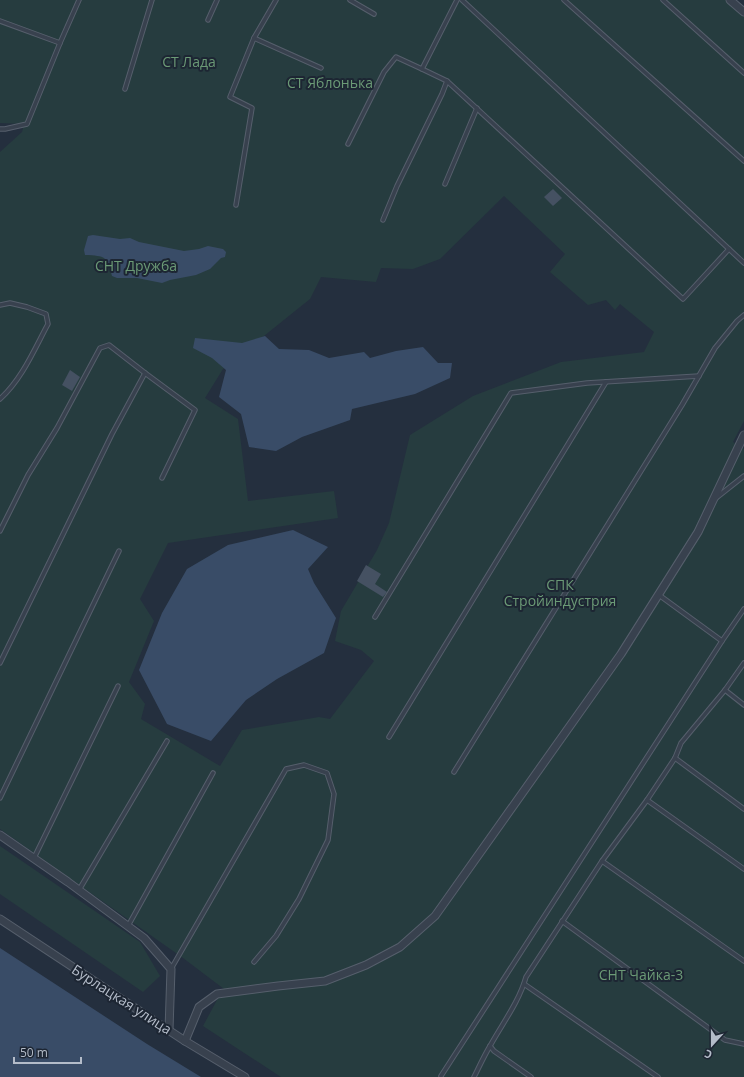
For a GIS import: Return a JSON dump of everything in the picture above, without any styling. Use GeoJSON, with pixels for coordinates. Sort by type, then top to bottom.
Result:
{"type":"FeatureCollection","features":[{"type":"Feature","properties":{"kind":"street"},"geometry":{"type":"LineString","coordinates":[[730,0],[744,12]]}},
{"type":"Feature","properties":{"kind":"street"},"geometry":{"type":"LineString","coordinates":[[185,1041],[199,1007],[217,994],[325,981],[366,965],[400,947],[435,916],[621,654],[659,595],[698,532],[744,435]]}},
{"type":"Feature","properties":{"kind":"street"},"geometry":{"type":"LineString","coordinates":[[0,835],[144,938],[171,969],[169,1030]]}},
{"type":"Feature","properties":{"kind":"street","name":"Бурлацкая улица"},"geometry":{"type":"LineString","coordinates":[[0,919],[185,1041],[245,1077]]}},
{"type":"Feature","properties":{"kind":"lane"},"geometry":{"type":"LineString","coordinates":[[0,129],[27,124],[79,0]]}},
{"type":"Feature","properties":{"kind":"lane"},"geometry":{"type":"LineString","coordinates":[[125,89],[152,0]]}},
{"type":"Feature","properties":{"kind":"lane"},"geometry":{"type":"LineString","coordinates":[[208,20],[217,0]]}},
{"type":"Feature","properties":{"kind":"lane"},"geometry":{"type":"LineString","coordinates":[[236,206],[252,108],[230,97],[254,38],[276,0]]}},
{"type":"Feature","properties":{"kind":"lane"},"geometry":{"type":"LineString","coordinates":[[350,0],[374,14]]}},
{"type":"Feature","properties":{"kind":"lane"},"geometry":{"type":"LineString","coordinates":[[422,69],[457,0]]}},
{"type":"Feature","properties":{"kind":"lane"},"geometry":{"type":"LineString","coordinates":[[462,0],[744,263]]}},
{"type":"Feature","properties":{"kind":"lane"},"geometry":{"type":"LineString","coordinates":[[564,0],[744,161]]}},
{"type":"Feature","properties":{"kind":"lane"},"geometry":{"type":"LineString","coordinates":[[663,0],[744,73]]}},
{"type":"Feature","properties":{"kind":"lane"},"geometry":{"type":"LineString","coordinates":[[0,21],[60,43]]}},
{"type":"Feature","properties":{"kind":"lane"},"geometry":{"type":"LineString","coordinates":[[254,38],[321,68]]}},
{"type":"Feature","properties":{"kind":"lane"},"geometry":{"type":"LineString","coordinates":[[348,144],[384,72],[396,57],[447,81],[682,299],[729,249]]}},
{"type":"Feature","properties":{"kind":"lane"},"geometry":{"type":"LineString","coordinates":[[383,220],[397,186],[447,81]]}},
{"type":"Feature","properties":{"kind":"lane"},"geometry":{"type":"LineString","coordinates":[[445,184],[477,108]]}},
{"type":"Feature","properties":{"kind":"lane"},"geometry":{"type":"LineString","coordinates":[[0,305],[10,303],[46,314],[48,324],[23,371],[0,400]]}},
{"type":"Feature","properties":{"kind":"lane"},"geometry":{"type":"LineString","coordinates":[[454,772],[678,412],[715,348],[737,321],[744,315]]}},
{"type":"Feature","properties":{"kind":"lane"},"geometry":{"type":"LineString","coordinates":[[0,531],[28,475],[58,428],[100,348],[109,345],[194,410],[162,478]]}},
{"type":"Feature","properties":{"kind":"lane"},"geometry":{"type":"LineString","coordinates":[[0,663],[109,441],[145,373]]}},
{"type":"Feature","properties":{"kind":"lane"},"geometry":{"type":"LineString","coordinates":[[375,617],[511,393],[587,383],[699,376]]}},
{"type":"Feature","properties":{"kind":"lane"},"geometry":{"type":"LineString","coordinates":[[390,737],[606,382]]}},
{"type":"Feature","properties":{"kind":"lane"},"geometry":{"type":"LineString","coordinates":[[713,500],[744,476]]}},
{"type":"Feature","properties":{"kind":"lane"},"geometry":{"type":"LineString","coordinates":[[0,798],[119,551]]}},
{"type":"Feature","properties":{"kind":"lane"},"geometry":{"type":"LineString","coordinates":[[659,595],[722,641]]}},
{"type":"Feature","properties":{"kind":"lane"},"geometry":{"type":"LineString","coordinates":[[441,1076],[744,609]]}},
{"type":"Feature","properties":{"kind":"lane"},"geometry":{"type":"LineString","coordinates":[[474,1077],[490,1046],[509,1016],[526,977],[562,921],[602,861],[676,758],[681,743],[725,690],[744,663]]}},
{"type":"Feature","properties":{"kind":"lane"},"geometry":{"type":"LineString","coordinates":[[34,858],[118,686]]}},
{"type":"Feature","properties":{"kind":"lane"},"geometry":{"type":"LineString","coordinates":[[725,690],[744,705]]}},
{"type":"Feature","properties":{"kind":"lane"},"geometry":{"type":"LineString","coordinates":[[78,890],[167,741]]}},
{"type":"Feature","properties":{"kind":"lane"},"geometry":{"type":"LineString","coordinates":[[676,758],[744,809]]}},
{"type":"Feature","properties":{"kind":"lane"},"geometry":{"type":"LineString","coordinates":[[171,969],[286,769],[304,765],[328,773],[334,794],[328,840],[299,899],[276,936],[254,962]]}},
{"type":"Feature","properties":{"kind":"lane"},"geometry":{"type":"LineString","coordinates":[[128,926],[213,773]]}},
{"type":"Feature","properties":{"kind":"lane"},"geometry":{"type":"LineString","coordinates":[[647,800],[744,870]]}},
{"type":"Feature","properties":{"kind":"lane"},"geometry":{"type":"LineString","coordinates":[[602,861],[744,961]]}},
{"type":"Feature","properties":{"kind":"lane"},"geometry":{"type":"LineString","coordinates":[[562,921],[725,1040],[744,1044]]}},
{"type":"Feature","properties":{"kind":"lane"},"geometry":{"type":"LineString","coordinates":[[524,984],[658,1077]]}},
{"type":"Feature","properties":{"kind":"lane"},"geometry":{"type":"LineString","coordinates":[[490,1046],[494,1051],[531,1077]]}},
{"type":"Feature","properties":{"kind":"green space"},"geometry":{"type":"Polygon","coordinates":[[[0,0],[729,0],[744,13],[744,421],[733,442],[744,449],[744,1077],[281,1077],[203,1026],[224,989],[183,958],[0,829],[0,152],[22,132],[24,124],[0,123],[0,0]],[[504,196],[440,259],[413,269],[381,268],[376,282],[321,277],[310,299],[223,369],[205,398],[238,419],[248,501],[334,491],[338,518],[168,543],[140,599],[154,621],[129,682],[145,704],[141,719],[220,766],[242,730],[319,717],[330,719],[374,661],[361,650],[335,641],[341,611],[377,550],[389,523],[410,435],[473,396],[561,362],[644,352],[654,332],[620,304],[615,310],[606,300],[588,305],[550,272],[565,254],[504,196]]]}},
{"type":"Feature","properties":{"kind":"green space"},"geometry":{"type":"Polygon","coordinates":[[[0,846],[140,942],[160,976],[143,992],[0,894],[0,846]]]}},
{"type":"Feature","properties":{"kind":"water"},"geometry":{"type":"Polygon","coordinates":[[[93,235],[120,239],[130,238],[139,242],[184,251],[208,246],[223,249],[226,252],[225,257],[221,258],[210,269],[196,275],[162,283],[137,278],[117,278],[112,276],[109,264],[104,258],[85,255],[84,250],[88,236],[93,235]]]}},
{"type":"Feature","properties":{"kind":"water"},"geometry":{"type":"Polygon","coordinates":[[[265,336],[279,349],[309,350],[329,358],[364,352],[370,358],[396,351],[423,347],[438,363],[452,363],[450,378],[415,394],[352,409],[350,420],[302,437],[276,451],[249,447],[241,414],[219,397],[226,370],[212,358],[193,348],[195,338],[242,343],[265,336]]]}},
{"type":"Feature","properties":{"kind":"water"},"geometry":{"type":"Polygon","coordinates":[[[293,530],[328,547],[308,569],[314,583],[336,618],[324,653],[277,679],[246,700],[211,741],[167,724],[139,670],[162,613],[187,569],[228,545],[293,530]]]}},
{"type":"Feature","properties":{"kind":"water"},"geometry":{"type":"Polygon","coordinates":[[[0,948],[147,1044],[201,1077],[0,1077],[0,948]]]}},
{"type":"Feature","properties":{"kind":"building"},"geometry":{"type":"Polygon","coordinates":[[[553,189],[562,198],[553,206],[544,197],[553,189]]]}},
{"type":"Feature","properties":{"kind":"building"},"geometry":{"type":"Polygon","coordinates":[[[70,370],[80,377],[72,391],[62,385],[70,370]]]}},
{"type":"Feature","properties":{"kind":"building"},"geometry":{"type":"Polygon","coordinates":[[[366,565],[381,574],[375,584],[387,592],[383,597],[357,581],[366,565]]]}},
{"type":"Feature","properties":{"kind":"park label","name":"СТ Лада"},"geometry":{"type":"Point","coordinates":[189,61]}},
{"type":"Feature","properties":{"kind":"park label","name":"СТ Яблонька"},"geometry":{"type":"Point","coordinates":[330,82]}},
{"type":"Feature","properties":{"kind":"park label","name":"СНТ Дружба"},"geometry":{"type":"Point","coordinates":[136,265]}},
{"type":"Feature","properties":{"kind":"park label","name":"СПК Стройиндустрия"},"geometry":{"type":"Point","coordinates":[560,592]}},
{"type":"Feature","properties":{"kind":"park label","name":"СНТ Чайка-3"},"geometry":{"type":"Point","coordinates":[641,974]}}]}
